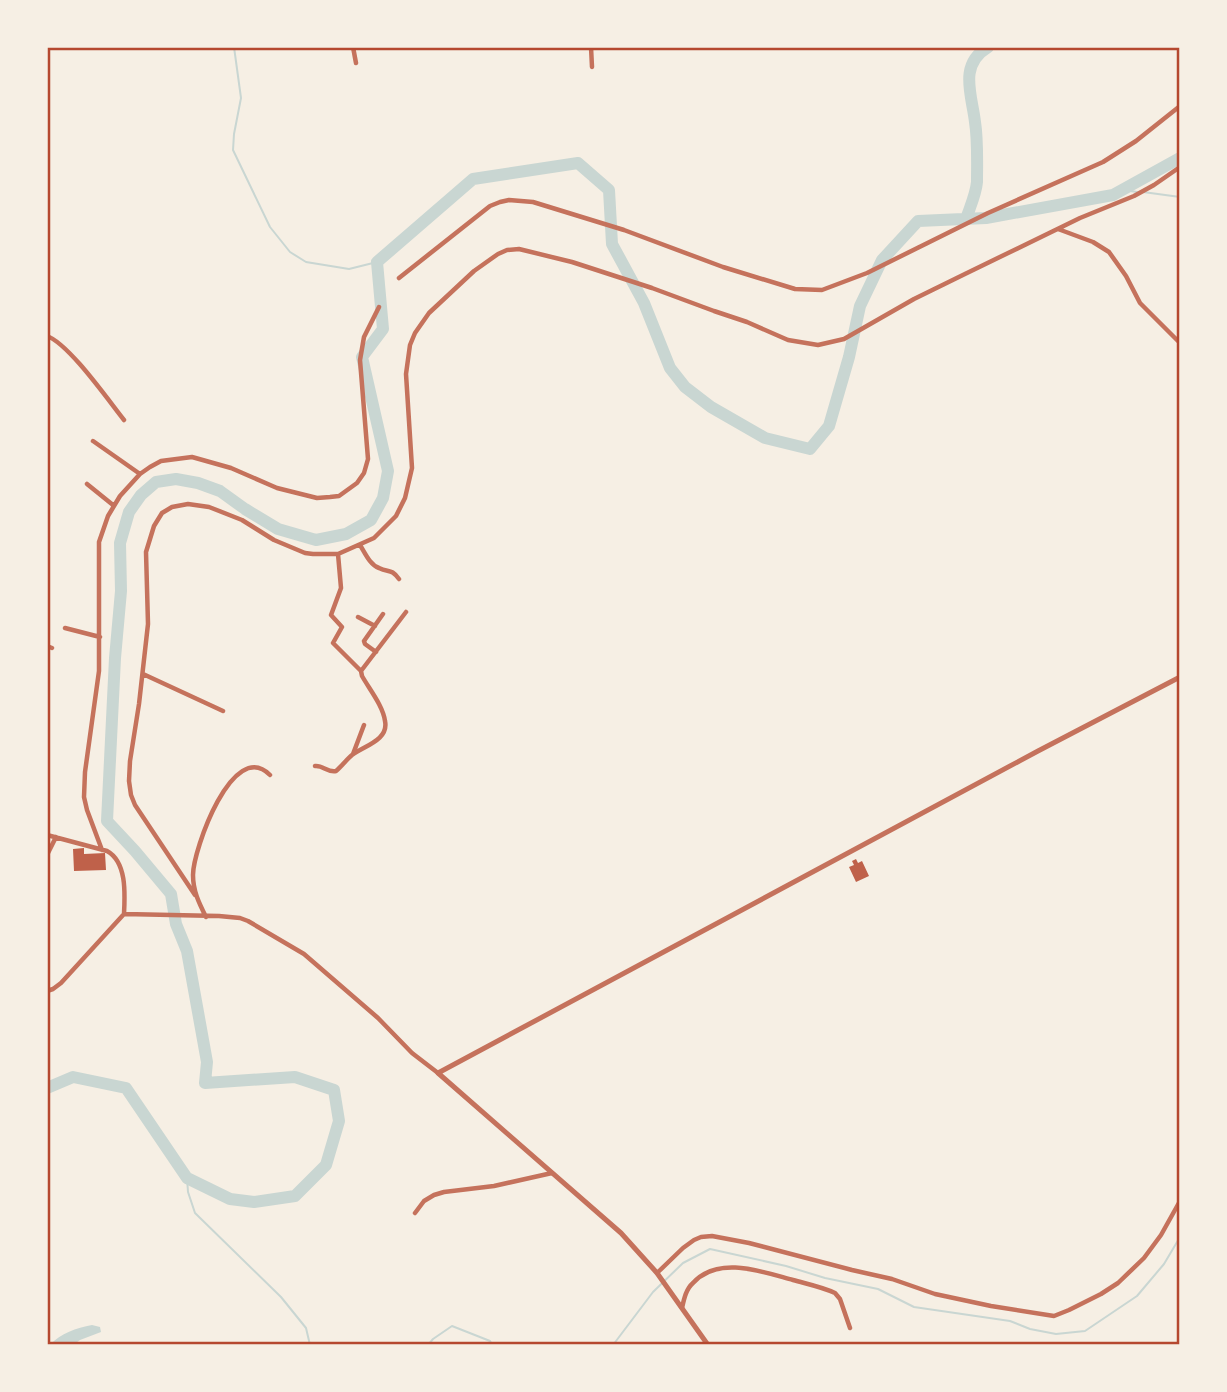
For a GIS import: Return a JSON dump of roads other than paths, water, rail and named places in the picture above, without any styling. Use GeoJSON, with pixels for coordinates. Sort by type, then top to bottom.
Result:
{"type":"FeatureCollection","features":[{"type":"Feature","properties":{"kind":"street"},"geometry":{"type":"LineString","coordinates":[[353,47],[356,63]]}},
{"type":"Feature","properties":{"kind":"street"},"geometry":{"type":"LineString","coordinates":[[591,47],[592,67]]}},
{"type":"Feature","properties":{"kind":"street"},"geometry":{"type":"LineString","coordinates":[[399,278],[483,211],[500,202],[522,201],[624,230],[723,267],[795,289],[822,290],[867,273],[988,213],[1103,162],[1180,107]]}},
{"type":"Feature","properties":{"kind":"street"},"geometry":{"type":"LineString","coordinates":[[206,916],[143,817],[131,795],[129,781],[148,611],[146,552],[154,526],[162,513],[188,503],[209,507],[242,520],[274,540],[306,553],[338,554],[361,547],[374,538],[396,516],[405,498],[412,468],[406,374],[410,345],[429,313],[474,271],[498,254],[519,249],[572,262],[652,288],[747,322],[788,340],[818,345],[844,339],[914,299],[1057,229],[1134,196],[1180,167]]}},
{"type":"Feature","properties":{"kind":"street"},"geometry":{"type":"LineString","coordinates":[[1057,229],[1093,242],[1109,252],[1140,303],[1180,343]]}},
{"type":"Feature","properties":{"kind":"street"},"geometry":{"type":"LineString","coordinates":[[102,850],[84,797],[99,671],[99,542],[113,505],[138,473],[161,461],[192,457],[231,468],[277,488],[317,498],[339,496],[357,482],[364,473],[368,459],[360,360],[364,337],[379,307]]}},
{"type":"Feature","properties":{"kind":"street"},"geometry":{"type":"LineString","coordinates":[[47,336],[61,345],[80,365],[124,420]]}},
{"type":"Feature","properties":{"kind":"street"},"geometry":{"type":"LineString","coordinates":[[93,441],[138,473]]}},
{"type":"Feature","properties":{"kind":"street"},"geometry":{"type":"LineString","coordinates":[[87,484],[113,505]]}},
{"type":"Feature","properties":{"kind":"street"},"geometry":{"type":"LineString","coordinates":[[361,547],[377,568],[391,570],[399,579]]}},
{"type":"Feature","properties":{"kind":"street"},"geometry":{"type":"LineString","coordinates":[[315,766],[336,771],[353,754],[382,735],[386,724],[361,671],[333,643],[342,627],[331,615],[341,588],[338,554]]}},
{"type":"Feature","properties":{"kind":"street"},"geometry":{"type":"LineString","coordinates":[[361,671],[406,612]]}},
{"type":"Feature","properties":{"kind":"street"},"geometry":{"type":"LineString","coordinates":[[376,652],[364,639],[383,614]]}},
{"type":"Feature","properties":{"kind":"street"},"geometry":{"type":"LineString","coordinates":[[358,617],[375,626]]}},
{"type":"Feature","properties":{"kind":"street"},"geometry":{"type":"LineString","coordinates":[[65,628],[100,637]]}},
{"type":"Feature","properties":{"kind":"street"},"geometry":{"type":"LineString","coordinates":[[143,674],[223,711]]}},
{"type":"Feature","properties":{"kind":"street"},"geometry":{"type":"LineString","coordinates":[[438,1073],[1180,677]]}},
{"type":"Feature","properties":{"kind":"street"},"geometry":{"type":"LineString","coordinates":[[353,754],[363,725]]}},
{"type":"Feature","properties":{"kind":"street"},"geometry":{"type":"LineString","coordinates":[[195,895],[193,874],[199,846],[227,786],[234,777],[247,769],[262,769],[270,775]]}},
{"type":"Feature","properties":{"kind":"street"},"geometry":{"type":"LineString","coordinates":[[47,835],[114,854],[121,865],[124,897],[124,914],[61,983],[47,991]]}},
{"type":"Feature","properties":{"kind":"street"},"geometry":{"type":"LineString","coordinates":[[47,855],[56,837]]}},
{"type":"Feature","properties":{"kind":"street"},"geometry":{"type":"LineString","coordinates":[[124,914],[240,918],[304,954],[378,1018],[412,1053],[621,1233],[657,1274],[708,1345]]}},
{"type":"Feature","properties":{"kind":"street"},"geometry":{"type":"LineString","coordinates":[[415,1213],[424,1201],[444,1192],[552,1173]]}},
{"type":"Feature","properties":{"kind":"street"},"geometry":{"type":"LineString","coordinates":[[657,1274],[694,1240],[712,1236],[892,1279],[935,1294],[1054,1315],[1080,1305],[1118,1283],[1144,1258],[1180,1201]]}},
{"type":"Feature","properties":{"kind":"street"},"geometry":{"type":"LineString","coordinates":[[681,1306],[692,1283],[700,1277],[730,1267],[748,1268],[835,1293],[840,1299],[850,1328]]}},
{"type":"Feature","properties":{"kind":"waterway"},"geometry":{"type":"LineString","coordinates":[[234,47],[241,98],[233,150],[270,227],[290,252],[306,262],[349,269],[377,262]]}},
{"type":"Feature","properties":{"kind":"waterway"},"geometry":{"type":"LineString","coordinates":[[966,219],[977,182],[977,137],[970,72],[979,54],[988,47]]}},
{"type":"Feature","properties":{"kind":"waterway"},"geometry":{"type":"LineString","coordinates":[[47,1088],[73,1077],[126,1088],[187,1178],[230,1199],[254,1202],[295,1196],[326,1165],[339,1121],[334,1090],[295,1077],[205,1083],[207,1062],[187,951],[176,924],[171,894],[107,821],[121,591],[120,543],[129,512],[141,495],[156,482],[176,479],[220,491],[278,529],[316,540],[346,534],[371,520],[383,498],[388,471],[362,357],[383,329],[377,262],[473,179],[578,163],[609,190],[612,244],[644,303],[670,368],[685,387],[711,407],[765,438],[810,449],[829,426],[849,357],[860,306],[882,260],[918,221],[986,218],[1113,195],[1180,158]]}},
{"type":"Feature","properties":{"kind":"waterway"},"geometry":{"type":"LineString","coordinates":[[1123,190],[1137,192]]}},
{"type":"Feature","properties":{"kind":"waterway"},"geometry":{"type":"LineString","coordinates":[[1143,192],[1180,197]]}},
{"type":"Feature","properties":{"kind":"waterway"},"geometry":{"type":"LineString","coordinates":[[187,1178],[188,1192],[195,1213],[281,1297],[306,1328],[310,1345]]}},
{"type":"Feature","properties":{"kind":"waterway"},"geometry":{"type":"LineString","coordinates":[[613,1345],[653,1292],[683,1263],[710,1249],[878,1289],[914,1307],[1010,1321],[1030,1329],[1056,1334],[1085,1331],[1137,1296],[1164,1264],[1180,1237]]}},
{"type":"Feature","properties":{"kind":"waterway"},"geometry":{"type":"LineString","coordinates":[[428,1345],[452,1326],[490,1341],[492,1345]]}}]}
